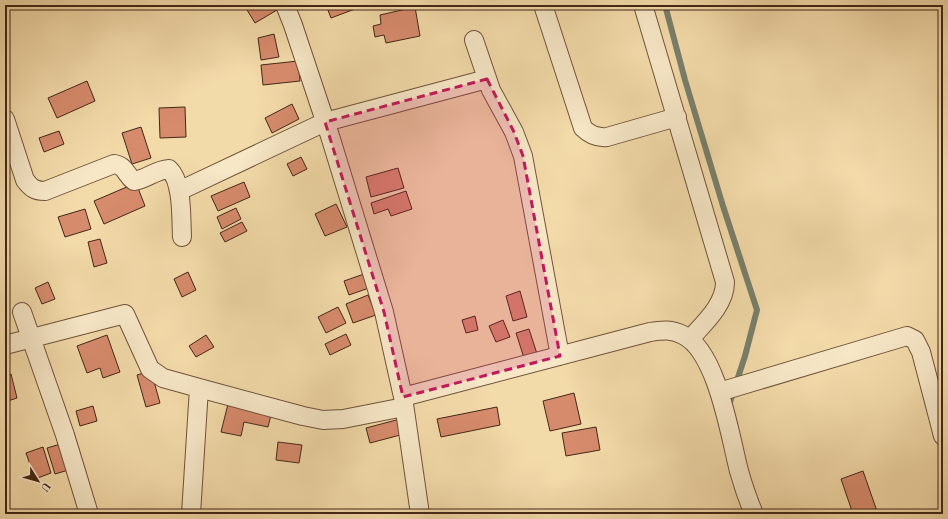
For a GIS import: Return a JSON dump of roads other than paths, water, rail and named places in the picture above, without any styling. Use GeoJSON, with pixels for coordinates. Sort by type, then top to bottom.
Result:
{"type":"FeatureCollection","features":[{"type":"Feature","properties":{"kind":"street"},"geometry":{"type":"LineString","coordinates":[[284,5],[293,25],[325,122],[384,312],[403,402],[420,514]]}},
{"type":"Feature","properties":{"kind":"street"},"geometry":{"type":"LineString","coordinates":[[543,5],[583,128],[587,132],[599,138],[607,137],[677,117]]}},
{"type":"Feature","properties":{"kind":"street"},"geometry":{"type":"LineString","coordinates":[[643,5],[725,282],[723,297],[712,313],[690,339]]}},
{"type":"Feature","properties":{"kind":"street"},"geometry":{"type":"LineString","coordinates":[[474,40],[491,90],[514,132],[523,156],[560,356]]}},
{"type":"Feature","properties":{"kind":"street"},"geometry":{"type":"LineString","coordinates":[[179,191],[325,122],[487,79]]}},
{"type":"Feature","properties":{"kind":"street"},"geometry":{"type":"LineString","coordinates":[[5,119],[26,180],[30,186],[38,191],[44,191],[114,164],[120,165],[128,176],[134,181],[146,178],[161,170],[169,169],[176,179],[179,191],[182,237]]}},
{"type":"Feature","properties":{"kind":"street"},"geometry":{"type":"LineString","coordinates":[[22,312],[65,435],[89,514]]}},
{"type":"Feature","properties":{"kind":"street"},"geometry":{"type":"LineString","coordinates":[[5,345],[125,314],[150,369],[163,378],[303,416],[323,420],[343,419],[560,356],[650,332],[666,330],[684,335],[690,339],[708,362],[719,392],[739,472],[754,514]]}},
{"type":"Feature","properties":{"kind":"street"},"geometry":{"type":"LineString","coordinates":[[719,392],[907,336],[915,340],[921,352],[943,436]]}},
{"type":"Feature","properties":{"kind":"street"},"geometry":{"type":"LineString","coordinates":[[191,514],[199,388]]}},
{"type":"Feature","properties":{"kind":"waterway"},"geometry":{"type":"LineString","coordinates":[[665,5],[685,80],[723,206],[757,310],[745,356],[729,405],[730,407]]}}]}
